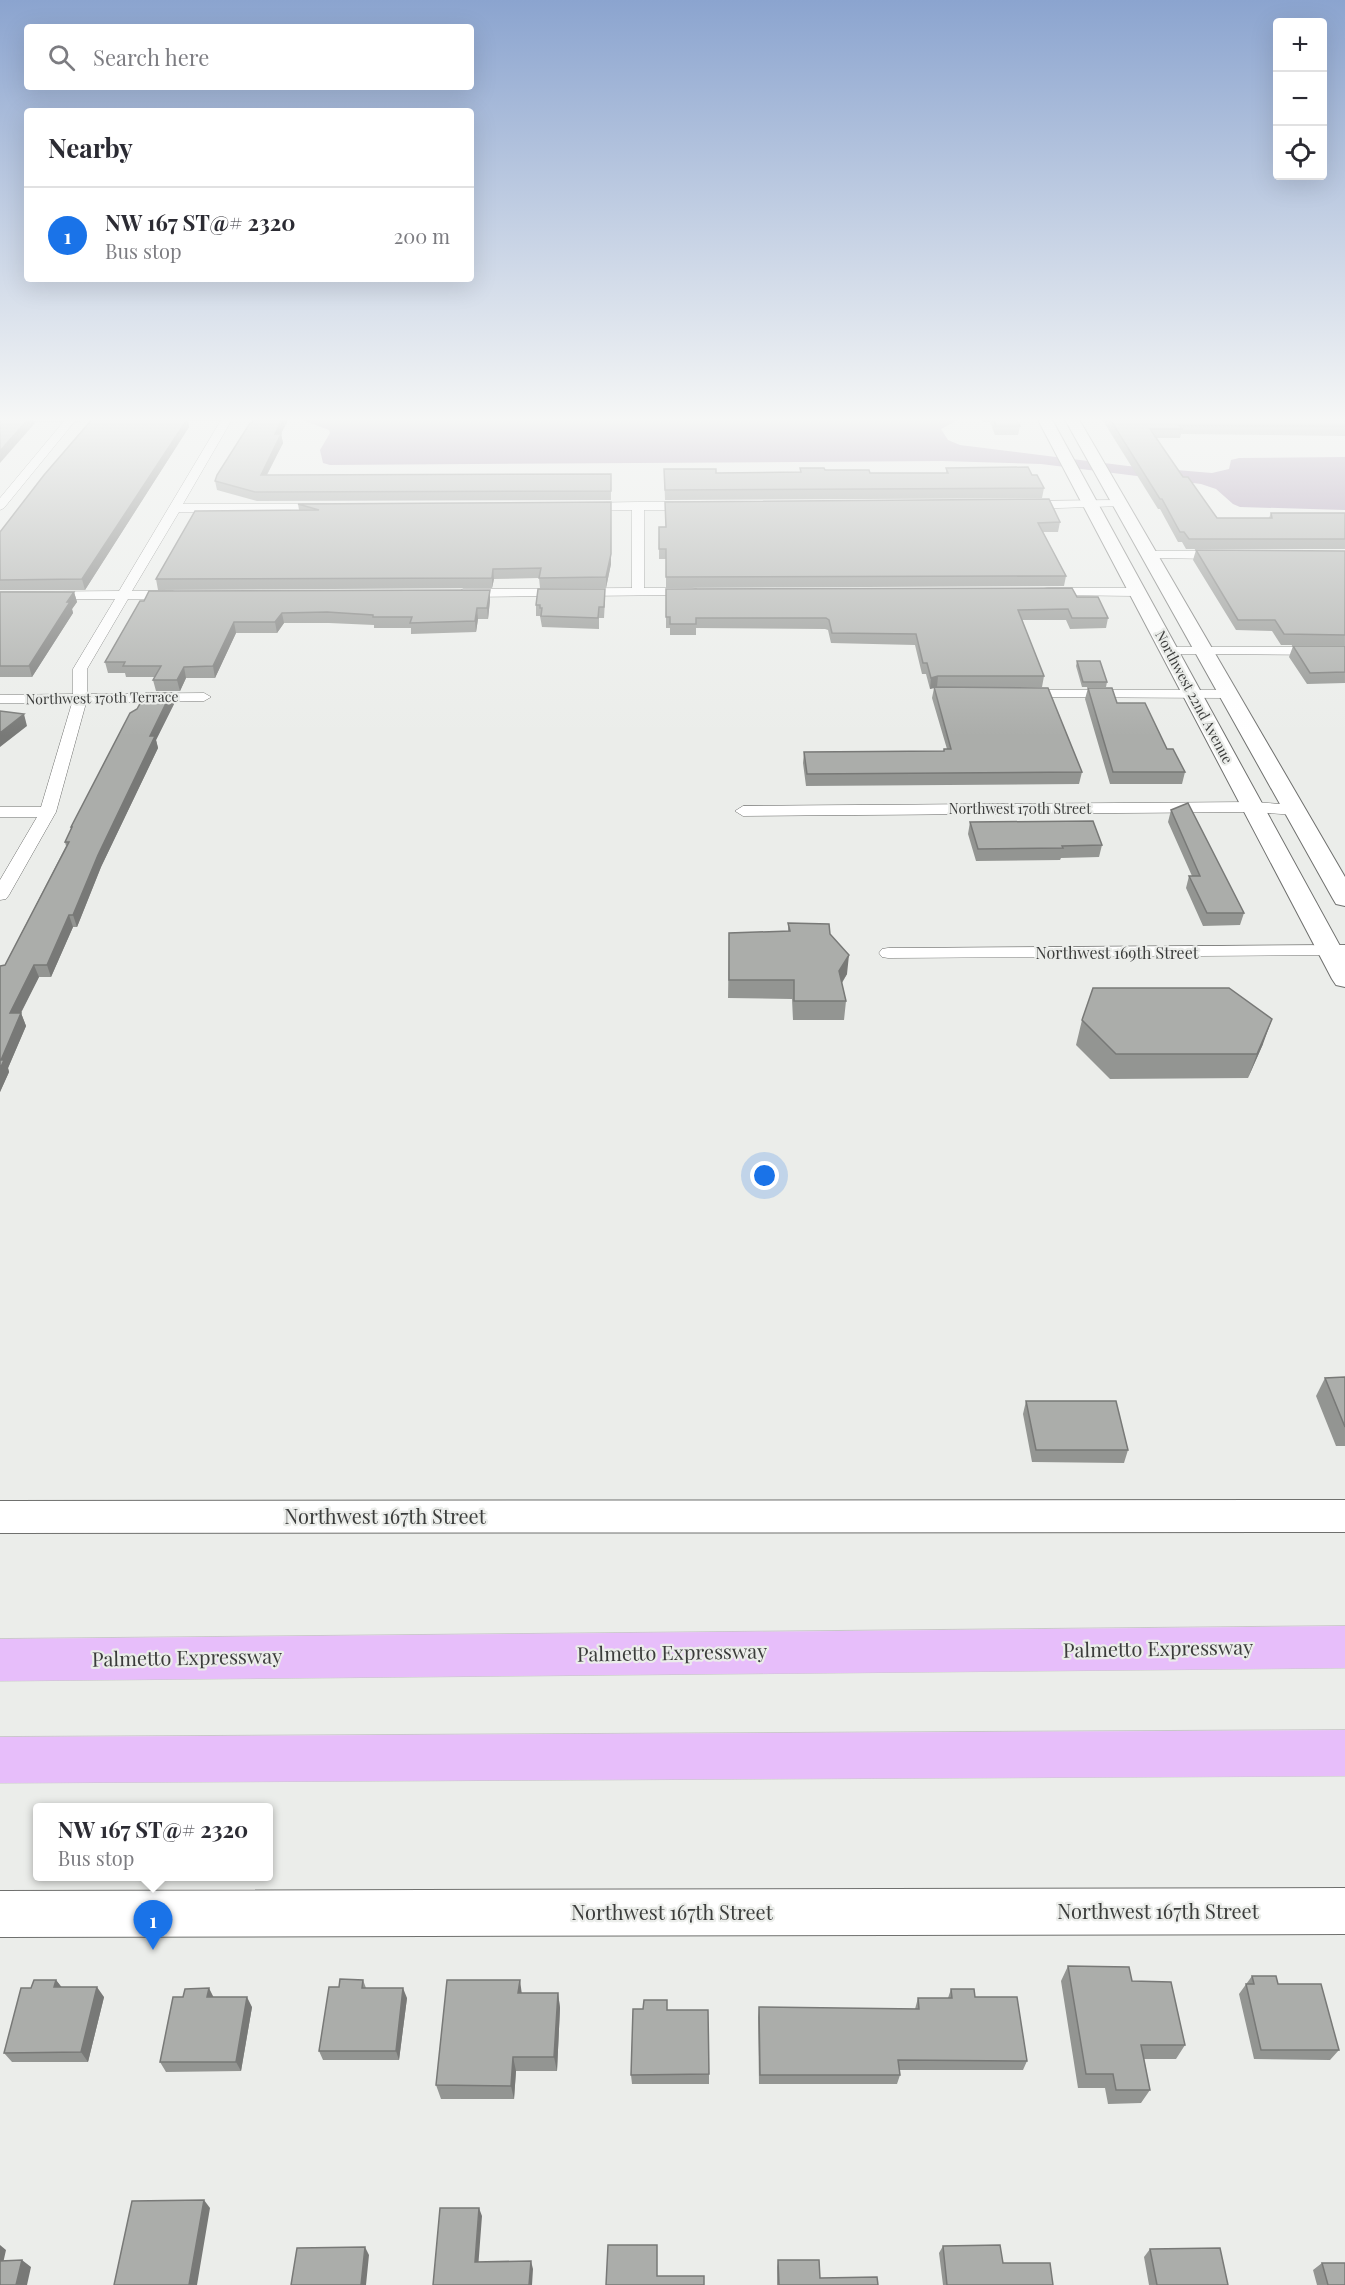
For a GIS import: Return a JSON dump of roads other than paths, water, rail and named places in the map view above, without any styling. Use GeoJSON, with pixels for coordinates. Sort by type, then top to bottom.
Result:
{"type":"FeatureCollection","features":[{"type":"Feature","properties":{"kind":"highway","name":"Palmetto Expressway"},"geometry":{"type":"LineString","coordinates":[[0,1660],[1345,1647]]}},
{"type":"Feature","properties":{"kind":"highway"},"geometry":{"type":"LineString","coordinates":[[0,1760],[1345,1753]]}},
{"type":"Feature","properties":{"kind":"main road","name":"Northwest 22nd Avenue"},"geometry":{"type":"LineString","coordinates":[[1100,523],[1253,807],[1338,951],[1345,979]]}},
{"type":"Feature","properties":{"kind":"main road","name":"Northwest 22nd Avenue"},"geometry":{"type":"LineString","coordinates":[[1130,523],[1206,651],[1345,898]]}},
{"type":"Feature","properties":{"kind":"main road","name":"Northwest 167th Street"},"geometry":{"type":"LineString","coordinates":[[0,1517],[1345,1516]]}},
{"type":"Feature","properties":{"kind":"main road","name":"Northwest 167th Street"},"geometry":{"type":"LineString","coordinates":[[0,1914],[1345,1911]]}},
{"type":"Feature","properties":{"kind":"street"},"geometry":{"type":"LineString","coordinates":[[0,895],[48,812],[80,699],[80,669],[167,523]]}},
{"type":"Feature","properties":{"kind":"street"},"geometry":{"type":"LineString","coordinates":[[638,523],[638,592]]}},
{"type":"Feature","properties":{"kind":"street"},"geometry":{"type":"LineString","coordinates":[[1148,555],[1238,555]]}},
{"type":"Feature","properties":{"kind":"street"},"geometry":{"type":"LineString","coordinates":[[450,593],[709,592]]}},
{"type":"Feature","properties":{"kind":"street"},"geometry":{"type":"LineString","coordinates":[[1030,592],[1137,592]]}},
{"type":"Feature","properties":{"kind":"street"},"geometry":{"type":"LineString","coordinates":[[0,596],[192,594]]}},
{"type":"Feature","properties":{"kind":"street"},"geometry":{"type":"LineString","coordinates":[[1169,651],[1345,651]]}},
{"type":"Feature","properties":{"kind":"street"},"geometry":{"type":"LineString","coordinates":[[1006,694],[1229,694]]}},
{"type":"Feature","properties":{"kind":"street","name":"Northwest 170th Terrace"},"geometry":{"type":"LineString","coordinates":[[0,699],[204,697]]}},
{"type":"Feature","properties":{"kind":"street","name":"Northwest 170th Street"},"geometry":{"type":"LineString","coordinates":[[743,811],[1253,807],[1296,810]]}},
{"type":"Feature","properties":{"kind":"street"},"geometry":{"type":"LineString","coordinates":[[0,812],[48,812]]}},
{"type":"Feature","properties":{"kind":"street","name":"Northwest 169th Street"},"geometry":{"type":"LineString","coordinates":[[888,953],[1338,951]]}},
{"type":"Feature","properties":{"kind":"place","name":"NW 167 ST@# 2320"},"geometry":{"type":"Point","coordinates":[153,1950]}}]}
